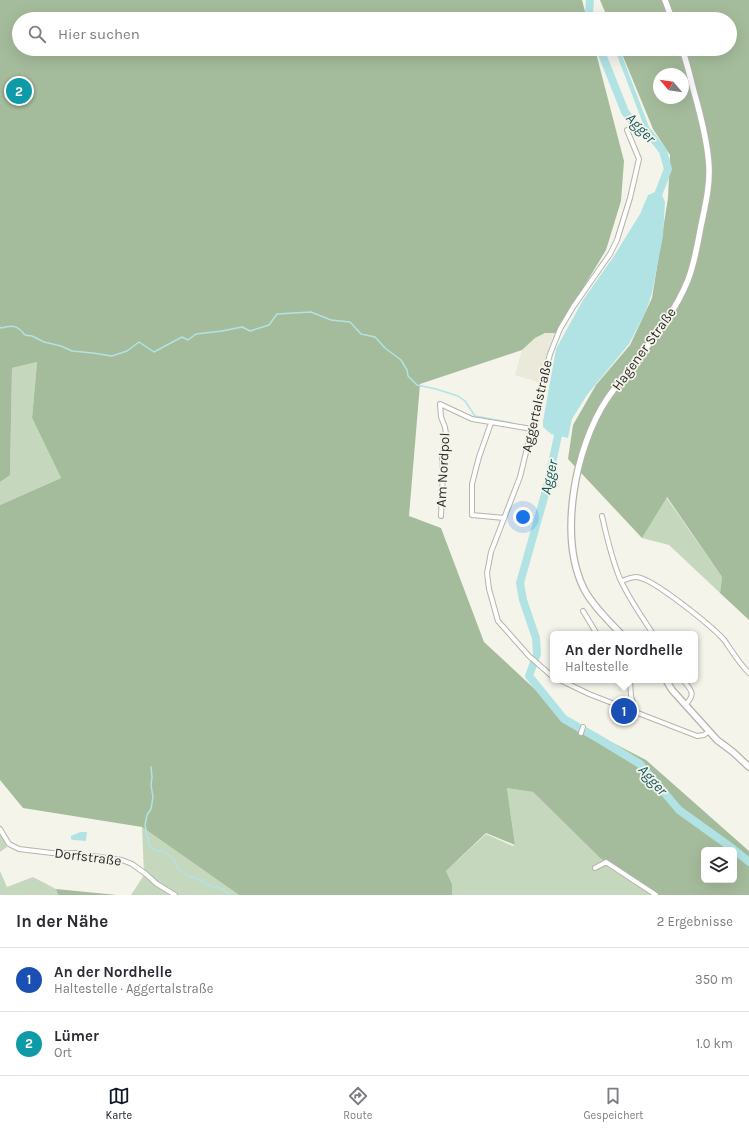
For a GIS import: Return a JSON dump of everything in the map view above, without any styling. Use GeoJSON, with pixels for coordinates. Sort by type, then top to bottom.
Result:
{"type":"FeatureCollection","features":[{"type":"Feature","properties":{"kind":"main road"},"geometry":{"type":"LineString","coordinates":[[665,0],[669,12]]}},
{"type":"Feature","properties":{"kind":"main road","name":"Hagener Straße"},"geometry":{"type":"LineString","coordinates":[[618,631],[591,600],[585,591],[578,573],[572,545],[573,496],[577,472],[585,445],[594,423],[606,401],[624,375],[662,327],[674,309],[692,268],[708,191],[709,168],[707,141],[684,56]]}},
{"type":"Feature","properties":{"kind":"main road"},"geometry":{"type":"LineString","coordinates":[[668,683],[672,690],[717,740],[734,752],[749,768]]}},
{"type":"Feature","properties":{"kind":"street","name":"Aggertalstraße"},"geometry":{"type":"LineString","coordinates":[[550,674],[529,656],[498,620],[489,589],[488,573],[491,552],[520,477],[550,354],[560,329],[573,306],[610,254],[630,198],[638,158],[627,130]]}},
{"type":"Feature","properties":{"kind":"street","name":"Am Nordpol"},"geometry":{"type":"LineString","coordinates":[[441,516],[443,472],[442,459],[446,434],[441,417],[440,404],[464,416],[492,423]]}},
{"type":"Feature","properties":{"kind":"street"},"geometry":{"type":"LineString","coordinates":[[504,518],[472,515],[472,484],[479,457],[492,423],[532,429]]}},
{"type":"Feature","properties":{"kind":"street"},"geometry":{"type":"LineString","coordinates":[[602,516],[608,545],[621,581],[631,600],[651,631]]}},
{"type":"Feature","properties":{"kind":"street"},"geometry":{"type":"LineString","coordinates":[[621,581],[636,577],[644,580],[682,603],[724,641],[740,665],[749,673]]}},
{"type":"Feature","properties":{"kind":"street"},"geometry":{"type":"LineString","coordinates":[[583,611],[595,631]]}},
{"type":"Feature","properties":{"kind":"street"},"geometry":{"type":"LineString","coordinates":[[566,683],[590,694],[697,736],[704,735],[709,731]]}},
{"type":"Feature","properties":{"kind":"street"},"geometry":{"type":"LineString","coordinates":[[630,683],[631,696],[636,712]]}},
{"type":"Feature","properties":{"kind":"street"},"geometry":{"type":"LineString","coordinates":[[685,705],[690,700],[692,694],[692,691],[686,683]]}},
{"type":"Feature","properties":{"kind":"street"},"geometry":{"type":"LineString","coordinates":[[581,733],[583,727]]}},
{"type":"Feature","properties":{"kind":"street","name":"Dorfstraße"},"geometry":{"type":"LineString","coordinates":[[0,829],[9,844],[19,849],[78,853],[84,858],[93,856],[122,860],[132,864],[146,874],[156,884],[175,895]]}},
{"type":"Feature","properties":{"kind":"street"},"geometry":{"type":"LineString","coordinates":[[595,868],[606,862],[656,895]]}},
{"type":"Feature","properties":{"kind":"shaded area"},"geometry":{"type":"Polygon","coordinates":[[[545,333],[556,333],[541,383],[515,375],[522,350],[535,338],[545,333]]]}},
{"type":"Feature","properties":{"kind":"green space"},"geometry":{"type":"Polygon","coordinates":[[[0,0],[582,0],[585,12],[12,12],[12,56],[597,56],[624,161],[621,201],[606,250],[556,333],[545,333],[535,338],[522,350],[420,384],[409,516],[441,528],[484,642],[567,719],[646,760],[749,851],[749,895],[657,895],[600,858],[533,792],[507,788],[515,845],[486,833],[446,871],[452,884],[452,895],[239,895],[142,827],[23,808],[0,780],[0,505],[61,478],[32,418],[37,362],[12,368],[10,475],[0,482],[0,0]]]}},
{"type":"Feature","properties":{"kind":"green space"},"geometry":{"type":"Polygon","coordinates":[[[600,0],[749,0],[749,620],[720,593],[722,577],[667,497],[642,538],[568,459],[573,425],[596,385],[630,345],[652,298],[668,198],[670,155],[653,129],[623,56],[737,56],[737,12],[605,12],[600,0]]]}},
{"type":"Feature","properties":{"kind":"green space"},"geometry":{"type":"Polygon","coordinates":[[[37,362],[32,418],[61,478],[0,505],[0,482],[10,474],[12,368],[37,362]]]}},
{"type":"Feature","properties":{"kind":"green space"},"geometry":{"type":"Polygon","coordinates":[[[666,497],[722,577],[720,593],[669,545],[642,538],[666,497]]]}},
{"type":"Feature","properties":{"kind":"green space"},"geometry":{"type":"Polygon","coordinates":[[[507,788],[533,792],[600,858],[655,895],[452,895],[452,884],[446,871],[486,834],[513,846],[515,845],[507,788]]]}},
{"type":"Feature","properties":{"kind":"green space"},"geometry":{"type":"Polygon","coordinates":[[[142,827],[239,895],[131,895],[144,875],[142,827]]]}},
{"type":"Feature","properties":{"kind":"green space"},"geometry":{"type":"Polygon","coordinates":[[[0,831],[7,847],[0,852],[0,831]]]}},
{"type":"Feature","properties":{"kind":"green space"},"geometry":{"type":"Polygon","coordinates":[[[0,871],[7,887],[33,877],[56,889],[58,895],[0,895],[0,871]]]}},
{"type":"Feature","properties":{"kind":"green space"},"geometry":{"type":"Polygon","coordinates":[[[56,889],[117,895],[58,895],[56,889]]]}},
{"type":"Feature","properties":{"kind":"water"},"geometry":{"type":"Polygon","coordinates":[[[660,190],[665,202],[663,236],[652,293],[646,311],[629,344],[587,395],[572,419],[568,438],[551,434],[543,427],[543,421],[556,349],[583,300],[614,256],[640,214],[648,195],[660,190]]]}},
{"type":"Feature","properties":{"kind":"water"},"geometry":{"type":"Polygon","coordinates":[[[80,832],[87,832],[86,841],[71,839],[71,836],[80,832]]]}},
{"type":"Feature","properties":{"kind":"waterway","name":"Agger"},"geometry":{"type":"LineString","coordinates":[[589,12],[590,0]]}},
{"type":"Feature","properties":{"kind":"waterway","name":"Agger"},"geometry":{"type":"LineString","coordinates":[[603,56],[625,112],[636,126],[649,133],[663,151],[668,169],[656,200]]}},
{"type":"Feature","properties":{"kind":"waterway"},"geometry":{"type":"LineString","coordinates":[[620,56],[649,133]]}},
{"type":"Feature","properties":{"kind":"waterway"},"geometry":{"type":"LineString","coordinates":[[0,327],[14,327],[20,329],[25,335],[32,336],[44,342],[61,346],[72,351],[112,356],[127,351],[139,342],[154,352],[182,337],[188,340],[196,334],[242,327],[250,331],[269,325],[277,314],[311,312],[331,320],[350,322],[361,334],[375,337],[385,348],[401,360],[407,370],[408,376],[417,385],[458,396],[465,401],[475,416],[512,423]]}},
{"type":"Feature","properties":{"kind":"waterway","name":"Agger"},"geometry":{"type":"LineString","coordinates":[[560,426],[547,487],[520,583],[523,600],[536,638],[537,654],[529,676],[564,719],[640,764],[679,810],[749,862]]}},
{"type":"Feature","properties":{"kind":"waterway"},"geometry":{"type":"LineString","coordinates":[[151,767],[153,797],[151,809],[147,815],[145,825],[150,847],[157,851],[163,851],[175,860],[177,868],[190,877],[214,887],[221,888],[230,895]]}},
{"type":"Feature","properties":{"kind":"place","name":"Lümer"},"geometry":{"type":"Point","coordinates":[19,91]}},
{"type":"Feature","properties":{"kind":"place","name":"An der Nordhelle"},"geometry":{"type":"Point","coordinates":[624,711]}}]}
